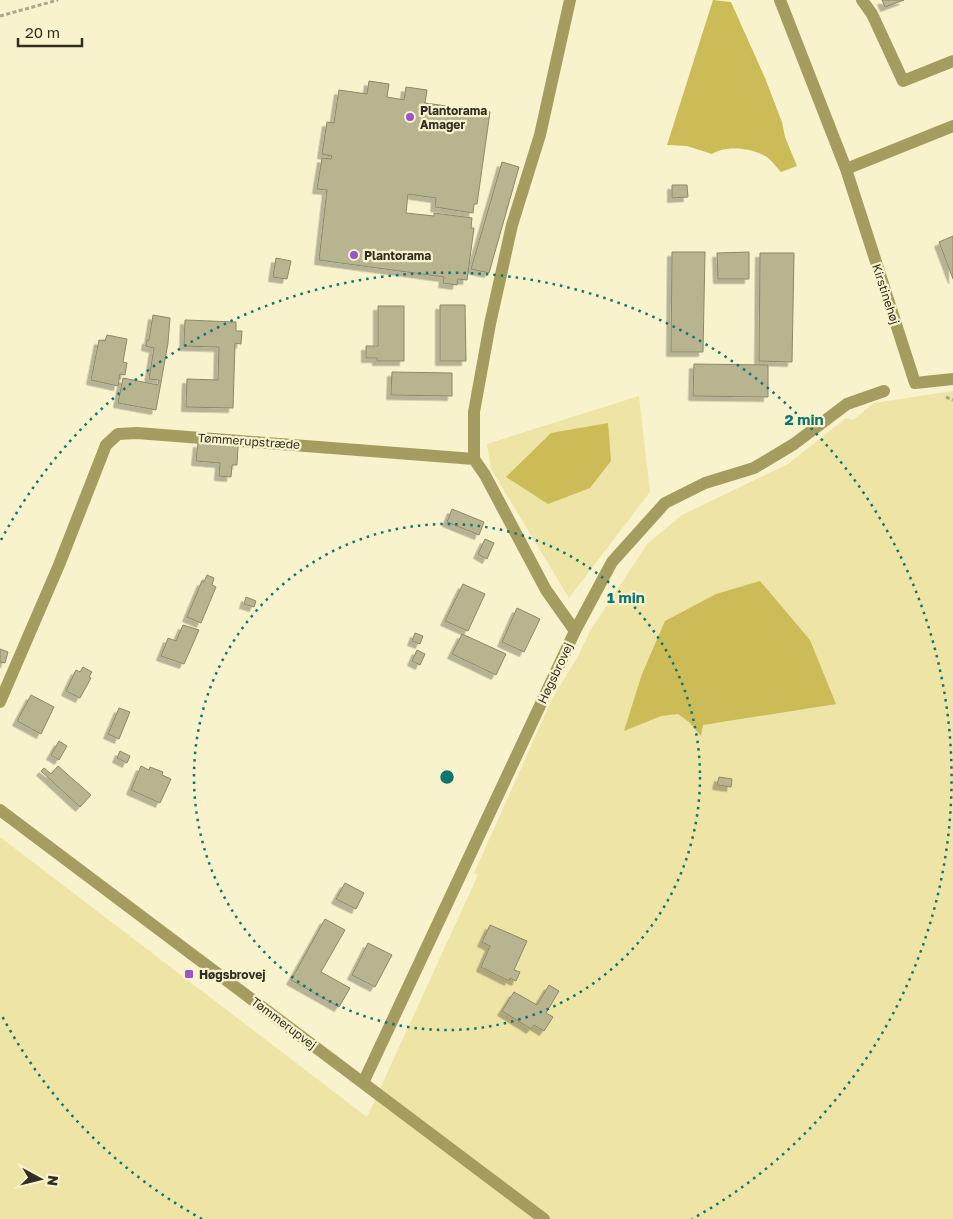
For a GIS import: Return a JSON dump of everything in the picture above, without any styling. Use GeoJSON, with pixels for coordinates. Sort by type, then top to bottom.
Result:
{"type":"FeatureCollection","features":[{"type":"Feature","properties":{"kind":"street"},"geometry":{"type":"LineString","coordinates":[[570,0],[540,135],[512,226],[490,324],[474,412],[474,459],[485,475],[546,590],[575,631]]}},
{"type":"Feature","properties":{"kind":"street","name":"Kirstinehøj"},"geometry":{"type":"LineString","coordinates":[[780,0],[846,169],[915,383],[953,379]]}},
{"type":"Feature","properties":{"kind":"street"},"geometry":{"type":"LineString","coordinates":[[862,0],[872,14],[903,81],[953,61]]}},
{"type":"Feature","properties":{"kind":"street"},"geometry":{"type":"LineString","coordinates":[[846,169],[953,126]]}},
{"type":"Feature","properties":{"kind":"street","name":"Høgsbrovej"},"geometry":{"type":"LineString","coordinates":[[363,1084],[575,631],[612,562],[665,503],[705,483],[754,468],[794,444],[848,404],[884,391]]}},
{"type":"Feature","properties":{"kind":"street","name":"Tømmerupstræde"},"geometry":{"type":"LineString","coordinates":[[0,702],[59,565],[106,445],[118,434],[137,433],[474,459]]}},
{"type":"Feature","properties":{"kind":"street","name":"Tømmerupvej"},"geometry":{"type":"LineString","coordinates":[[0,810],[544,1219]]}},
{"type":"Feature","properties":{"kind":"path"},"geometry":{"type":"LineString","coordinates":[[0,16],[58,0]]}},
{"type":"Feature","properties":{"kind":"shaded area"},"geometry":{"type":"Polygon","coordinates":[[[713,0],[731,2],[765,78],[797,166],[781,172],[767,157],[754,151],[725,149],[712,154],[687,146],[667,145],[713,0]]]}},
{"type":"Feature","properties":{"kind":"shaded area"},"geometry":{"type":"Polygon","coordinates":[[[953,391],[953,1219],[0,1219],[0,837],[367,1117],[478,875],[474,873],[552,699],[578,656],[590,631],[647,544],[682,515],[788,464],[846,418],[853,420],[874,403],[953,391]]]}},
{"type":"Feature","properties":{"kind":"shaded area"},"geometry":{"type":"Polygon","coordinates":[[[639,396],[650,492],[569,598],[491,469],[487,444],[639,396]]]}},
{"type":"Feature","properties":{"kind":"shaded area"},"geometry":{"type":"Polygon","coordinates":[[[608,423],[611,461],[590,488],[548,504],[506,477],[551,433],[608,423]]]}},
{"type":"Feature","properties":{"kind":"shaded area"},"geometry":{"type":"Polygon","coordinates":[[[760,581],[810,640],[836,704],[703,725],[701,736],[689,722],[678,714],[661,716],[624,731],[642,674],[665,621],[716,594],[760,581]]]}},
{"type":"Feature","properties":{"kind":"building"},"geometry":{"type":"Polygon","coordinates":[[[882,0],[904,0],[885,7],[882,0]]]}},
{"type":"Feature","properties":{"kind":"building"},"geometry":{"type":"Polygon","coordinates":[[[369,81],[389,84],[387,97],[404,100],[406,87],[427,90],[425,103],[490,112],[477,204],[474,204],[473,213],[435,207],[436,198],[408,194],[406,213],[434,216],[434,213],[472,218],[471,228],[474,228],[467,280],[458,279],[457,285],[443,283],[444,277],[319,260],[327,190],[317,189],[322,158],[331,159],[332,156],[322,154],[327,122],[334,123],[339,90],[367,94],[369,81]]]}},
{"type":"Feature","properties":{"kind":"building"},"geometry":{"type":"Polygon","coordinates":[[[502,162],[519,167],[489,273],[471,269],[502,162]]]}},
{"type":"Feature","properties":{"kind":"building"},"geometry":{"type":"Polygon","coordinates":[[[672,185],[687,185],[688,197],[672,198],[672,185]]]}},
{"type":"Feature","properties":{"kind":"building"},"geometry":{"type":"Polygon","coordinates":[[[953,236],[953,279],[939,242],[953,236]]]}},
{"type":"Feature","properties":{"kind":"building"},"geometry":{"type":"Polygon","coordinates":[[[672,252],[705,252],[703,352],[671,352],[672,252]]]}},
{"type":"Feature","properties":{"kind":"building"},"geometry":{"type":"Polygon","coordinates":[[[749,252],[749,279],[718,279],[717,253],[749,252]]]}},
{"type":"Feature","properties":{"kind":"building"},"geometry":{"type":"Polygon","coordinates":[[[760,253],[794,253],[792,362],[759,361],[760,253]]]}},
{"type":"Feature","properties":{"kind":"building"},"geometry":{"type":"Polygon","coordinates":[[[276,258],[291,261],[287,279],[273,277],[276,258]]]}},
{"type":"Feature","properties":{"kind":"building"},"geometry":{"type":"Polygon","coordinates":[[[440,305],[465,305],[466,361],[440,361],[440,305]]]}},
{"type":"Feature","properties":{"kind":"building"},"geometry":{"type":"Polygon","coordinates":[[[378,306],[404,306],[404,361],[377,361],[377,358],[366,358],[366,346],[378,346],[378,306]]]}},
{"type":"Feature","properties":{"kind":"building"},"geometry":{"type":"Polygon","coordinates":[[[153,315],[170,318],[168,343],[156,410],[118,403],[123,378],[158,385],[159,380],[149,379],[154,348],[146,346],[147,340],[149,340],[153,315]]]}},
{"type":"Feature","properties":{"kind":"building"},"geometry":{"type":"Polygon","coordinates":[[[185,320],[236,322],[236,331],[242,331],[241,344],[235,343],[233,408],[186,407],[187,379],[218,380],[219,347],[184,346],[185,320]]]}},
{"type":"Feature","properties":{"kind":"building"},"geometry":{"type":"Polygon","coordinates":[[[107,335],[127,339],[123,362],[127,363],[125,375],[120,374],[118,386],[91,380],[99,340],[105,341],[107,335]]]}},
{"type":"Feature","properties":{"kind":"building"},"geometry":{"type":"Polygon","coordinates":[[[694,364],[768,365],[768,397],[693,396],[694,364]]]}},
{"type":"Feature","properties":{"kind":"building"},"geometry":{"type":"Polygon","coordinates":[[[392,372],[452,373],[452,396],[391,395],[392,372]]]}},
{"type":"Feature","properties":{"kind":"building"},"geometry":{"type":"Polygon","coordinates":[[[198,443],[238,446],[237,465],[232,465],[231,477],[219,476],[220,463],[196,461],[198,443]]]}},
{"type":"Feature","properties":{"kind":"building"},"geometry":{"type":"Polygon","coordinates":[[[452,509],[484,522],[479,535],[447,522],[452,509]]]}},
{"type":"Feature","properties":{"kind":"building"},"geometry":{"type":"Polygon","coordinates":[[[485,539],[494,543],[487,559],[478,554],[485,539]]]}},
{"type":"Feature","properties":{"kind":"building"},"geometry":{"type":"Polygon","coordinates":[[[207,575],[214,578],[212,585],[216,587],[201,623],[187,617],[202,581],[204,582],[207,575]]]}},
{"type":"Feature","properties":{"kind":"building"},"geometry":{"type":"Polygon","coordinates":[[[463,584],[485,594],[468,631],[445,621],[463,584]]]}},
{"type":"Feature","properties":{"kind":"building"},"geometry":{"type":"Polygon","coordinates":[[[246,597],[256,601],[254,607],[244,604],[246,597]]]}},
{"type":"Feature","properties":{"kind":"building"},"geometry":{"type":"Polygon","coordinates":[[[517,608],[540,619],[524,652],[502,642],[517,608]]]}},
{"type":"Feature","properties":{"kind":"building"},"geometry":{"type":"Polygon","coordinates":[[[183,625],[199,630],[184,664],[161,656],[168,638],[176,641],[183,625]]]}},
{"type":"Feature","properties":{"kind":"building"},"geometry":{"type":"Polygon","coordinates":[[[415,633],[423,636],[420,644],[412,641],[415,633]]]}},
{"type":"Feature","properties":{"kind":"building"},"geometry":{"type":"Polygon","coordinates":[[[462,634],[506,654],[496,675],[452,654],[462,634]]]}},
{"type":"Feature","properties":{"kind":"building"},"geometry":{"type":"Polygon","coordinates":[[[0,649],[8,652],[5,663],[0,662],[0,649]]]}},
{"type":"Feature","properties":{"kind":"building"},"geometry":{"type":"Polygon","coordinates":[[[417,650],[425,654],[420,665],[412,661],[417,650]]]}},
{"type":"Feature","properties":{"kind":"building"},"geometry":{"type":"Polygon","coordinates":[[[83,667],[92,672],[89,677],[91,678],[80,698],[66,691],[76,670],[80,672],[83,667]]]}},
{"type":"Feature","properties":{"kind":"building"},"geometry":{"type":"Polygon","coordinates":[[[31,695],[54,707],[41,734],[17,721],[31,695]]]}},
{"type":"Feature","properties":{"kind":"building"},"geometry":{"type":"Polygon","coordinates":[[[119,708],[130,712],[119,739],[108,734],[119,708]]]}},
{"type":"Feature","properties":{"kind":"building"},"geometry":{"type":"Polygon","coordinates":[[[59,741],[67,746],[59,760],[51,755],[59,741]]]}},
{"type":"Feature","properties":{"kind":"building"},"geometry":{"type":"Polygon","coordinates":[[[120,751],[130,756],[127,763],[117,758],[120,751]]]}},
{"type":"Feature","properties":{"kind":"building"},"geometry":{"type":"Polygon","coordinates":[[[58,766],[91,795],[80,807],[41,771],[44,768],[51,774],[58,766]]]}},
{"type":"Feature","properties":{"kind":"building"},"geometry":{"type":"Polygon","coordinates":[[[141,766],[149,770],[150,767],[163,772],[162,775],[171,779],[160,803],[131,790],[141,766]]]}},
{"type":"Feature","properties":{"kind":"building"},"geometry":{"type":"Polygon","coordinates":[[[719,777],[732,779],[731,787],[717,785],[719,777]]]}},
{"type":"Feature","properties":{"kind":"building"},"geometry":{"type":"Polygon","coordinates":[[[345,883],[364,893],[356,909],[336,899],[345,883]]]}},
{"type":"Feature","properties":{"kind":"building"},"geometry":{"type":"Polygon","coordinates":[[[325,919],[345,930],[321,972],[350,988],[339,1007],[291,980],[325,919]]]}},
{"type":"Feature","properties":{"kind":"building"},"geometry":{"type":"Polygon","coordinates":[[[490,925],[527,941],[514,970],[520,972],[516,981],[510,978],[509,981],[481,967],[490,946],[482,942],[490,925]]]}},
{"type":"Feature","properties":{"kind":"building"},"geometry":{"type":"Polygon","coordinates":[[[368,943],[392,955],[375,987],[352,975],[368,943]]]}},
{"type":"Feature","properties":{"kind":"building"},"geometry":{"type":"Polygon","coordinates":[[[549,985],[559,991],[546,1013],[553,1017],[544,1031],[534,1025],[531,1029],[502,1011],[514,992],[537,1005],[549,985]]]}},
{"type":"Feature","properties":{"kind":"place","name":"Plantorama Amager"},"geometry":{"type":"Point","coordinates":[410,117]}},
{"type":"Feature","properties":{"kind":"place","name":"Plantorama"},"geometry":{"type":"Point","coordinates":[354,255]}},
{"type":"Feature","properties":{"kind":"place","name":"Høgsbrovej"},"geometry":{"type":"Point","coordinates":[189,974]}}]}
